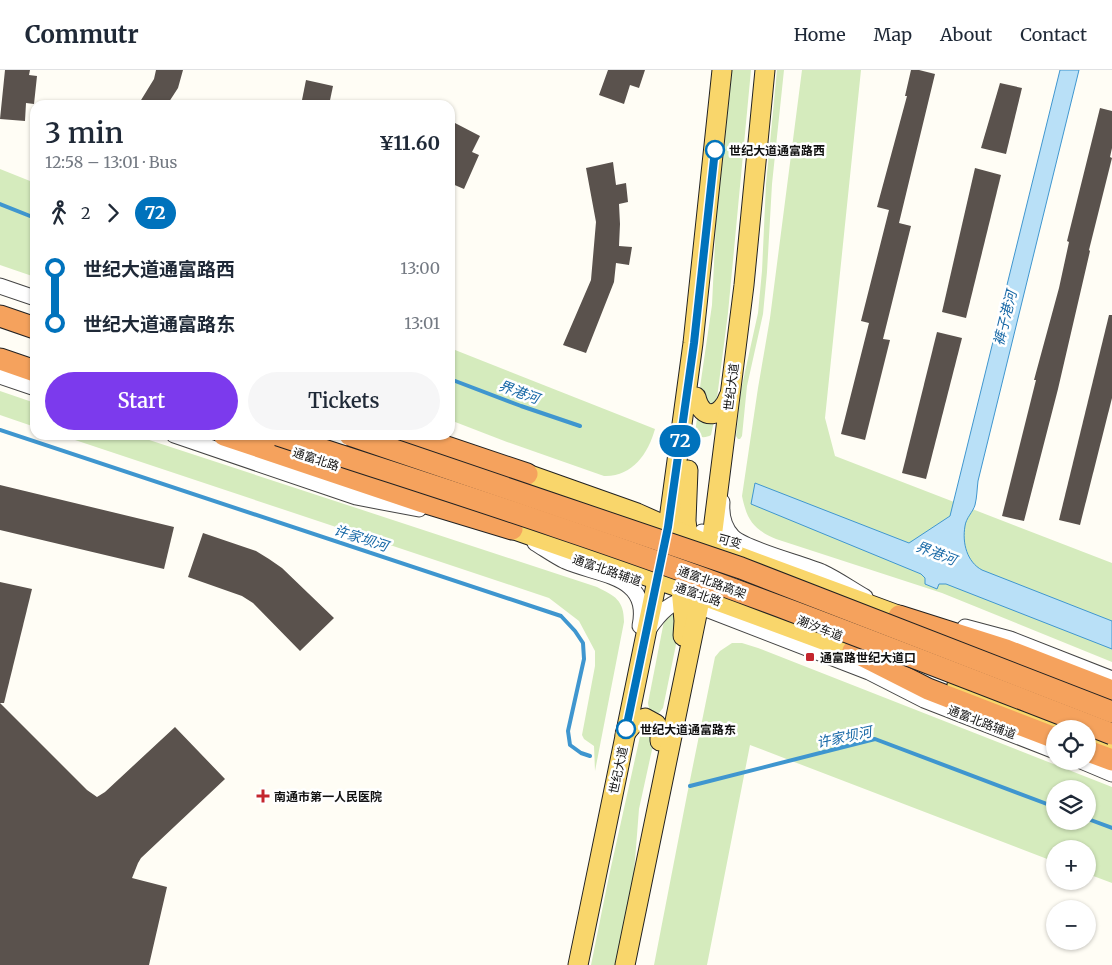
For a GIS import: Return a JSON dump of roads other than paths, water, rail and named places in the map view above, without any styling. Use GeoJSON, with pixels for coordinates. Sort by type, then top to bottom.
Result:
{"type":"FeatureCollection","features":[{"type":"Feature","properties":{"kind":"highway"},"geometry":{"type":"LineString","coordinates":[[0,302],[30,311]]}},
{"type":"Feature","properties":{"kind":"highway"},"geometry":{"type":"LineString","coordinates":[[0,316],[30,326]]}},
{"type":"Feature","properties":{"kind":"highway"},"geometry":{"type":"LineString","coordinates":[[0,344],[30,353]]}},
{"type":"Feature","properties":{"kind":"highway"},"geometry":{"type":"LineString","coordinates":[[0,359],[30,368]]}},
{"type":"Feature","properties":{"kind":"highway"},"geometry":{"type":"LineString","coordinates":[[238,440],[425,506],[512,530]]}},
{"type":"Feature","properties":{"kind":"highway","name":"通富北路高架"},"geometry":{"type":"LineString","coordinates":[[293,440],[557,527],[673,568],[927,662],[1112,734]]}},
{"type":"Feature","properties":{"kind":"highway","name":"通富北路高架"},"geometry":{"type":"LineString","coordinates":[[365,440],[741,568],[1112,712]]}},
{"type":"Feature","properties":{"kind":"highway"},"geometry":{"type":"LineString","coordinates":[[426,440],[527,474]]}},
{"type":"Feature","properties":{"kind":"highway"},"geometry":{"type":"LineString","coordinates":[[900,616],[1006,650],[1112,691]]}},
{"type":"Feature","properties":{"kind":"highway"},"geometry":{"type":"LineString","coordinates":[[853,651],[928,689],[1046,735]]}},
{"type":"Feature","properties":{"kind":"highway"},"geometry":{"type":"LineString","coordinates":[[1096,753],[1112,760]]}},
{"type":"Feature","properties":{"kind":"main road","name":"世纪大道"},"geometry":{"type":"LineString","coordinates":[[578,965],[657,584],[675,530],[722,70]]}},
{"type":"Feature","properties":{"kind":"main road","name":"世纪大道"},"geometry":{"type":"LineString","coordinates":[[625,965],[691,597],[705,575],[712,541],[734,366],[765,70]]}},
{"type":"Feature","properties":{"kind":"main road"},"geometry":{"type":"LineString","coordinates":[[631,934],[642,827],[682,640],[684,621],[691,597],[671,550],[686,491],[707,307],[707,220]]}},
{"type":"Feature","properties":{"kind":"main road"},"geometry":{"type":"LineString","coordinates":[[0,307],[30,316]]}},
{"type":"Feature","properties":{"kind":"main road"},"geometry":{"type":"LineString","coordinates":[[696,397],[698,406],[704,412],[712,414],[720,412],[726,405],[730,392]]}},
{"type":"Feature","properties":{"kind":"main road","name":"通富北路"},"geometry":{"type":"LineString","coordinates":[[258,440],[451,502],[512,530],[691,597],[734,606],[786,634],[897,661],[1046,721]]}},
{"type":"Feature","properties":{"kind":"main road"},"geometry":{"type":"LineString","coordinates":[[406,440],[474,462],[527,474],[638,510],[675,530],[712,541],[1112,701]]}},
{"type":"Feature","properties":{"kind":"main road"},"geometry":{"type":"LineString","coordinates":[[602,497],[638,510]]}},
{"type":"Feature","properties":{"kind":"main road"},"geometry":{"type":"LineString","coordinates":[[675,530],[689,544],[694,557],[705,575],[734,606],[786,634]]}},
{"type":"Feature","properties":{"kind":"main road"},"geometry":{"type":"LineString","coordinates":[[626,728],[645,718],[656,724],[660,731],[660,741]]}},
{"type":"Feature","properties":{"kind":"main road"},"geometry":{"type":"LineString","coordinates":[[1096,740],[1112,746]]}},
{"type":"Feature","properties":{"kind":"street"},"geometry":{"type":"LineString","coordinates":[[0,286],[30,296]]}},
{"type":"Feature","properties":{"kind":"street"},"geometry":{"type":"LineString","coordinates":[[734,366],[731,428],[721,508],[722,518],[727,529],[734,538],[748,545],[823,572],[900,616]]}},
{"type":"Feature","properties":{"kind":"street"},"geometry":{"type":"LineString","coordinates":[[0,376],[30,386]]}},
{"type":"Feature","properties":{"kind":"street","name":"通富北路辅道"},"geometry":{"type":"LineString","coordinates":[[189,440],[356,497],[425,506],[547,550],[657,584]]}},
{"type":"Feature","properties":{"kind":"street"},"geometry":{"type":"LineString","coordinates":[[448,440],[602,497]]}},
{"type":"Feature","properties":{"kind":"street"},"geometry":{"type":"LineString","coordinates":[[512,530],[565,561],[633,587],[639,597],[642,607],[642,619],[630,674],[626,728]]}},
{"type":"Feature","properties":{"kind":"street"},"geometry":{"type":"LineString","coordinates":[[712,541],[902,609],[1010,639],[1112,679]]}},
{"type":"Feature","properties":{"kind":"street","name":"可变"},"geometry":{"type":"LineString","coordinates":[[712,541],[748,545]]}},
{"type":"Feature","properties":{"kind":"street"},"geometry":{"type":"LineString","coordinates":[[621,581],[657,584]]}},
{"type":"Feature","properties":{"kind":"street"},"geometry":{"type":"LineString","coordinates":[[647,631],[665,608],[691,597]]}},
{"type":"Feature","properties":{"kind":"street","name":"潮汐车道"},"geometry":{"type":"LineString","coordinates":[[734,606],[859,642],[1061,720]]}},
{"type":"Feature","properties":{"kind":"street","name":"通富北路辅道"},"geometry":{"type":"LineString","coordinates":[[786,634],[869,672],[924,700],[1046,747]]}},
{"type":"Feature","properties":{"kind":"street"},"geometry":{"type":"LineString","coordinates":[[1096,733],[1112,740]]}},
{"type":"Feature","properties":{"kind":"street"},"geometry":{"type":"LineString","coordinates":[[1096,767],[1112,774]]}},
{"type":"Feature","properties":{"kind":"water","name":"裤子港河"},"geometry":{"type":"Polygon","coordinates":[[[1060,70],[1079,70],[978,481],[975,505],[966,523],[964,539],[969,557],[982,570],[1112,621],[1112,649],[946,584],[939,584],[937,589],[925,584],[925,578],[921,574],[751,504],[755,483],[909,543],[950,516],[1060,70]]]}},
{"type":"Feature","properties":{"kind":"waterway","name":"界港河"},"geometry":{"type":"LineString","coordinates":[[0,204],[30,216]]}},
{"type":"Feature","properties":{"kind":"waterway","name":"界港河"},"geometry":{"type":"LineString","coordinates":[[455,381],[580,426]]}},
{"type":"Feature","properties":{"kind":"waterway","name":"许家坝河"},"geometry":{"type":"LineString","coordinates":[[0,430],[30,440]]}},
{"type":"Feature","properties":{"kind":"waterway","name":"许家坝河"},"geometry":{"type":"LineString","coordinates":[[30,440],[561,616],[583,643],[584,659],[568,731],[570,745],[581,753],[590,756]]}},
{"type":"Feature","properties":{"kind":"waterway","name":"许家坝河"},"geometry":{"type":"LineString","coordinates":[[690,786],[875,739],[1046,804]]}},
{"type":"Feature","properties":{"kind":"waterway","name":"许家坝河"},"geometry":{"type":"LineString","coordinates":[[1096,822],[1112,828]]}},
{"type":"Feature","properties":{"kind":"place","name":"世纪大道通富路西"},"geometry":{"type":"Point","coordinates":[715,150]}},
{"type":"Feature","properties":{"kind":"place","name":"通富路世纪大道口"},"geometry":{"type":"Point","coordinates":[810,657]}},
{"type":"Feature","properties":{"kind":"place","name":"世纪大道通富路东"},"geometry":{"type":"Point","coordinates":[626,729]}},
{"type":"Feature","properties":{"kind":"place","name":"南通市第一人民医院"},"geometry":{"type":"Point","coordinates":[263,796]}}]}
